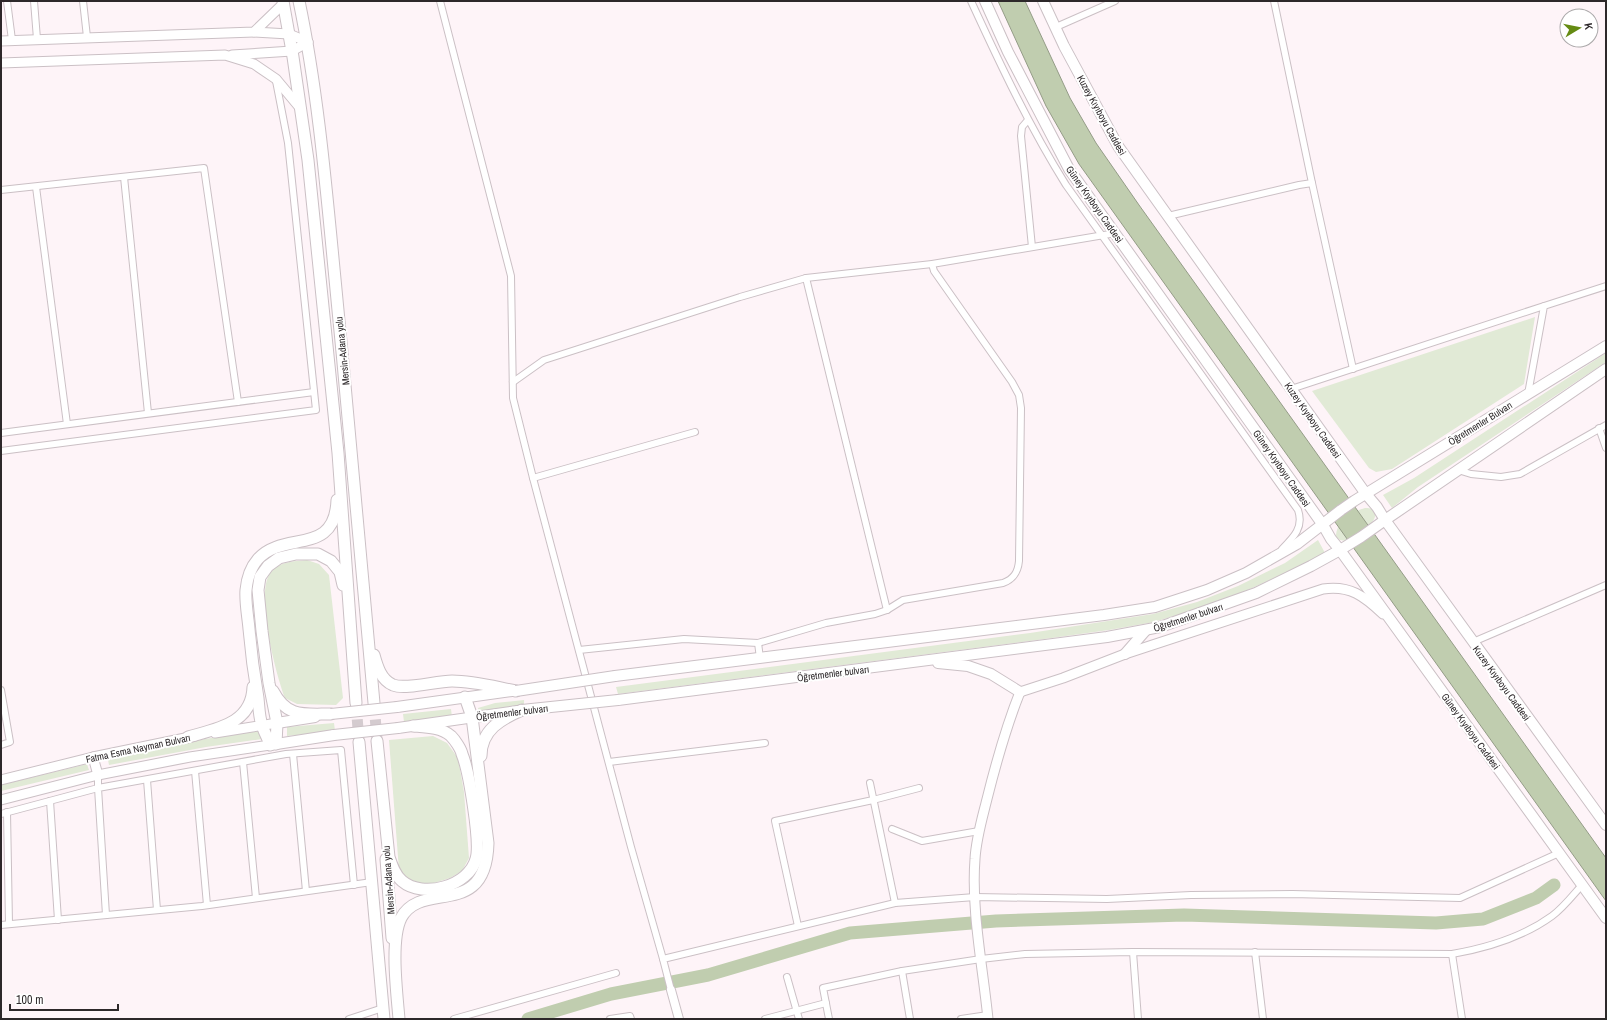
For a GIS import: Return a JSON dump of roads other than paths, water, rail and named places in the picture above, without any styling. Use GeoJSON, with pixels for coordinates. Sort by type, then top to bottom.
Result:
{"type":"FeatureCollection","features":[{"type":"Feature","properties":{"kind":"highway","name":"Mersin-Adana yolu"},"geometry":{"type":"LineString","coordinates":[[299,1],[308,42],[323,158],[352,451],[374,703]]}},
{"type":"Feature","properties":{"kind":"highway","name":"Mersin-Adana yolu"},"geometry":{"type":"LineString","coordinates":[[283,3],[292,51],[308,160],[338,453],[356,703]]}},
{"type":"Feature","properties":{"kind":"highway"},"geometry":{"type":"LineString","coordinates":[[273,744],[262,725],[253,667],[246,590],[249,574],[264,553],[277,546],[315,538],[324,533],[328,528],[336,509],[338,453]]}},
{"type":"Feature","properties":{"kind":"highway"},"geometry":{"type":"LineString","coordinates":[[273,744],[277,723],[269,683],[258,590],[260,577],[268,566],[279,558],[296,554],[318,554],[331,561],[340,572],[344,587],[353,656]]}},
{"type":"Feature","properties":{"kind":"highway"},"geometry":{"type":"LineString","coordinates":[[365,612],[370,641],[378,667],[384,677],[391,684],[406,686],[442,682],[462,682],[516,691]]}},
{"type":"Feature","properties":{"kind":"highway"},"geometry":{"type":"LineString","coordinates":[[188,737],[219,728],[237,720],[247,710],[253,696],[253,667]]}},
{"type":"Feature","properties":{"kind":"highway"},"geometry":{"type":"LineString","coordinates":[[269,683],[278,699],[288,709],[302,714],[331,714]]}},
{"type":"Feature","properties":{"kind":"highway"},"geometry":{"type":"LineString","coordinates":[[398,1019],[396,934],[401,919],[409,908],[418,903],[461,893],[473,886],[482,875],[488,860],[488,843],[472,717],[465,698]]}},
{"type":"Feature","properties":{"kind":"highway"},"geometry":{"type":"LineString","coordinates":[[480,777],[481,748],[488,731],[508,716],[522,710]]}},
{"type":"Feature","properties":{"kind":"highway","name":"Mersin-Adana yolu"},"geometry":{"type":"LineString","coordinates":[[398,1019],[377,741],[389,857],[394,871],[402,881],[415,888],[428,889],[447,886],[459,881],[470,872],[476,859],[477,841],[467,769],[462,752],[450,736],[434,728],[413,726]]}},
{"type":"Feature","properties":{"kind":"highway","name":"Mersin-Adana yolu"},"geometry":{"type":"LineString","coordinates":[[359,742],[384,1019]]}},
{"type":"Feature","properties":{"kind":"main road","name":"Güney Kıyıboyu Caddesi"},"geometry":{"type":"LineString","coordinates":[[985,1],[1008,52],[1069,169],[1325,523],[1331,539],[1343,548],[1396,627],[1606,918]]}},
{"type":"Feature","properties":{"kind":"main road","name":"Kuzey Kıyıboyu Caddesi"},"geometry":{"type":"LineString","coordinates":[[1043,1],[1064,46],[1118,146],[1366,494],[1377,507],[1606,826]]}},
{"type":"Feature","properties":{"kind":"main road"},"geometry":{"type":"LineString","coordinates":[[254,32],[283,3]]}},
{"type":"Feature","properties":{"kind":"main road"},"geometry":{"type":"LineString","coordinates":[[1,41],[254,32],[289,34],[308,42]]}},
{"type":"Feature","properties":{"kind":"main road"},"geometry":{"type":"LineString","coordinates":[[1,63],[225,55],[292,51],[308,42]]}},
{"type":"Feature","properties":{"kind":"main road"},"geometry":{"type":"LineString","coordinates":[[225,55],[254,64],[276,79],[301,109]]}},
{"type":"Feature","properties":{"kind":"main road","name":"Öğretmenler Bulvarı"},"geometry":{"type":"LineString","coordinates":[[1354,501],[1606,346]]}},
{"type":"Feature","properties":{"kind":"main road"},"geometry":{"type":"LineString","coordinates":[[1385,520],[1606,369]]}},
{"type":"Feature","properties":{"kind":"main road","name":"Öğretmenler bulvarı"},"geometry":{"type":"LineString","coordinates":[[277,723],[331,714],[465,698],[616,676],[1104,615],[1155,607],[1207,590],[1246,573],[1297,544],[1354,501]]}},
{"type":"Feature","properties":{"kind":"main road","name":"Öğretmenler bulvarı"},"geometry":{"type":"LineString","coordinates":[[273,744],[522,710],[618,700],[1107,638],[1160,627],[1256,593],[1311,566],[1343,548],[1362,537],[1385,520]]}},
{"type":"Feature","properties":{"kind":"main road"},"geometry":{"type":"LineString","coordinates":[[922,661],[968,666],[991,674],[1020,692],[1063,678],[1125,654],[1323,589],[1334,588],[1346,589],[1368,600],[1396,627]]}},
{"type":"Feature","properties":{"kind":"main road"},"geometry":{"type":"LineString","coordinates":[[1125,654],[1146,630]]}},
{"type":"Feature","properties":{"kind":"main road"},"geometry":{"type":"LineString","coordinates":[[988,1017],[980,955],[975,896],[975,859],[979,832],[1007,725],[1020,692]]}},
{"type":"Feature","properties":{"kind":"main road","name":"Fatma Esma Nayman Bulvarı"},"geometry":{"type":"LineString","coordinates":[[1,780],[93,757],[188,737],[277,723]]}},
{"type":"Feature","properties":{"kind":"main road","name":"Fatma Esma Nayman Bulvarı"},"geometry":{"type":"LineString","coordinates":[[1,800],[98,775],[190,757],[273,744]]}},
{"type":"Feature","properties":{"kind":"main road"},"geometry":{"type":"LineString","coordinates":[[93,757],[98,775]]}},
{"type":"Feature","properties":{"kind":"street"},"geometry":{"type":"LineString","coordinates":[[7,1],[12,40]]}},
{"type":"Feature","properties":{"kind":"street"},"geometry":{"type":"LineString","coordinates":[[34,1],[36,39]]}},
{"type":"Feature","properties":{"kind":"street"},"geometry":{"type":"LineString","coordinates":[[82,1],[86,37]]}},
{"type":"Feature","properties":{"kind":"street"},"geometry":{"type":"LineString","coordinates":[[440,1],[511,276],[513,398],[533,478],[679,1019]]}},
{"type":"Feature","properties":{"kind":"street"},"geometry":{"type":"LineString","coordinates":[[971,1],[1028,120],[1042,147],[1066,185],[1298,510],[1301,518],[1300,526],[1291,539],[1272,558]]}},
{"type":"Feature","properties":{"kind":"street"},"geometry":{"type":"LineString","coordinates":[[1056,27],[1115,1]]}},
{"type":"Feature","properties":{"kind":"street"},"geometry":{"type":"LineString","coordinates":[[1274,1],[1353,369]]}},
{"type":"Feature","properties":{"kind":"street"},"geometry":{"type":"LineString","coordinates":[[1,452],[316,410],[288,143],[276,79]]}},
{"type":"Feature","properties":{"kind":"street"},"geometry":{"type":"LineString","coordinates":[[1028,120],[1022,127],[1021,136],[1032,247]]}},
{"type":"Feature","properties":{"kind":"street"},"geometry":{"type":"LineString","coordinates":[[1,190],[204,168],[238,402]]}},
{"type":"Feature","properties":{"kind":"street"},"geometry":{"type":"LineString","coordinates":[[124,177],[148,413]]}},
{"type":"Feature","properties":{"kind":"street"},"geometry":{"type":"LineString","coordinates":[[1168,216],[1312,183]]}},
{"type":"Feature","properties":{"kind":"street"},"geometry":{"type":"LineString","coordinates":[[36,186],[67,424]]}},
{"type":"Feature","properties":{"kind":"street"},"geometry":{"type":"LineString","coordinates":[[513,382],[544,360],[806,278],[932,264],[1116,233]]}},
{"type":"Feature","properties":{"kind":"street"},"geometry":{"type":"LineString","coordinates":[[579,650],[684,639],[758,643],[826,623],[887,610],[903,600],[1003,583],[1012,578],[1018,568],[1021,408],[1019,395],[1012,382],[934,271],[932,264]]}},
{"type":"Feature","properties":{"kind":"street"},"geometry":{"type":"LineString","coordinates":[[806,278],[887,610]]}},
{"type":"Feature","properties":{"kind":"street"},"geometry":{"type":"LineString","coordinates":[[1291,389],[1606,286]]}},
{"type":"Feature","properties":{"kind":"street"},"geometry":{"type":"LineString","coordinates":[[1528,394],[1544,306]]}},
{"type":"Feature","properties":{"kind":"street"},"geometry":{"type":"LineString","coordinates":[[1,433],[314,392]]}},
{"type":"Feature","properties":{"kind":"street"},"geometry":{"type":"LineString","coordinates":[[1458,470],[1471,474],[1501,477],[1520,474],[1606,425]]}},
{"type":"Feature","properties":{"kind":"street"},"geometry":{"type":"LineString","coordinates":[[1599,428],[1606,448]]}},
{"type":"Feature","properties":{"kind":"street"},"geometry":{"type":"LineString","coordinates":[[533,478],[695,432]]}},
{"type":"Feature","properties":{"kind":"street"},"geometry":{"type":"LineString","coordinates":[[1473,642],[1606,585]]}},
{"type":"Feature","properties":{"kind":"street"},"geometry":{"type":"LineString","coordinates":[[758,643],[760,658]]}},
{"type":"Feature","properties":{"kind":"street"},"geometry":{"type":"LineString","coordinates":[[1,690],[10,742],[1,745]]}},
{"type":"Feature","properties":{"kind":"street"},"geometry":{"type":"LineString","coordinates":[[609,762],[765,743]]}},
{"type":"Feature","properties":{"kind":"street"},"geometry":{"type":"LineString","coordinates":[[9,924],[4,813],[98,788],[294,754],[341,750],[354,885]]}},
{"type":"Feature","properties":{"kind":"street"},"geometry":{"type":"LineString","coordinates":[[294,754],[306,891]]}},
{"type":"Feature","properties":{"kind":"street"},"geometry":{"type":"LineString","coordinates":[[243,762],[256,898]]}},
{"type":"Feature","properties":{"kind":"street"},"geometry":{"type":"LineString","coordinates":[[195,771],[207,905]]}},
{"type":"Feature","properties":{"kind":"street"},"geometry":{"type":"LineString","coordinates":[[98,775],[106,915]]}},
{"type":"Feature","properties":{"kind":"street"},"geometry":{"type":"LineString","coordinates":[[147,780],[157,910]]}},
{"type":"Feature","properties":{"kind":"street"},"geometry":{"type":"LineString","coordinates":[[870,783],[895,903]]}},
{"type":"Feature","properties":{"kind":"street"},"geometry":{"type":"LineString","coordinates":[[798,926],[775,821],[873,800],[919,788]]}},
{"type":"Feature","properties":{"kind":"street"},"geometry":{"type":"LineString","coordinates":[[50,801],[58,920]]}},
{"type":"Feature","properties":{"kind":"street"},"geometry":{"type":"LineString","coordinates":[[892,829],[922,841],[979,832]]}},
{"type":"Feature","properties":{"kind":"street"},"geometry":{"type":"LineString","coordinates":[[662,959],[895,903],[975,896],[1107,899],[1191,895],[1292,894],[1460,898],[1559,853]]}},
{"type":"Feature","properties":{"kind":"street"},"geometry":{"type":"LineString","coordinates":[[1,925],[207,905],[372,882]]}},
{"type":"Feature","properties":{"kind":"street"},"geometry":{"type":"LineString","coordinates":[[829,1019],[823,988],[980,955],[1133,952],[1452,954],[1489,946],[1526,932],[1553,915],[1582,885]]}},
{"type":"Feature","properties":{"kind":"street"},"geometry":{"type":"LineString","coordinates":[[1133,952],[1138,1019]]}},
{"type":"Feature","properties":{"kind":"street"},"geometry":{"type":"LineString","coordinates":[[1255,952],[1263,1019]]}},
{"type":"Feature","properties":{"kind":"street"},"geometry":{"type":"LineString","coordinates":[[1452,954],[1462,1019]]}},
{"type":"Feature","properties":{"kind":"street"},"geometry":{"type":"LineString","coordinates":[[902,971],[910,1019]]}},
{"type":"Feature","properties":{"kind":"street"},"geometry":{"type":"LineString","coordinates":[[454,1019],[616,973]]}},
{"type":"Feature","properties":{"kind":"street"},"geometry":{"type":"LineString","coordinates":[[787,977],[799,1019]]}},
{"type":"Feature","properties":{"kind":"street"},"geometry":{"type":"LineString","coordinates":[[765,1019],[826,1003]]}},
{"type":"Feature","properties":{"kind":"street"},"geometry":{"type":"LineString","coordinates":[[349,1019],[383,1008]]}},
{"type":"Feature","properties":{"kind":"street"},"geometry":{"type":"LineString","coordinates":[[610,1019],[630,1016],[631,1019]]}},
{"type":"Feature","properties":{"kind":"street"},"geometry":{"type":"LineString","coordinates":[[961,1019],[988,1017]]}},
{"type":"Feature","properties":{"kind":"waterway"},"geometry":{"type":"LineString","coordinates":[[528,1019],[611,994],[708,975],[850,933],[996,921],[1184,915],[1436,923],[1483,919],[1536,898],[1554,885]]}},
{"type":"Feature","properties":{"kind":"tunnel"},"geometry":{"type":"LineString","coordinates":[[356,703],[359,742]]}},
{"type":"Feature","properties":{"kind":"tunnel"},"geometry":{"type":"LineString","coordinates":[[374,703],[377,740]]}}]}
